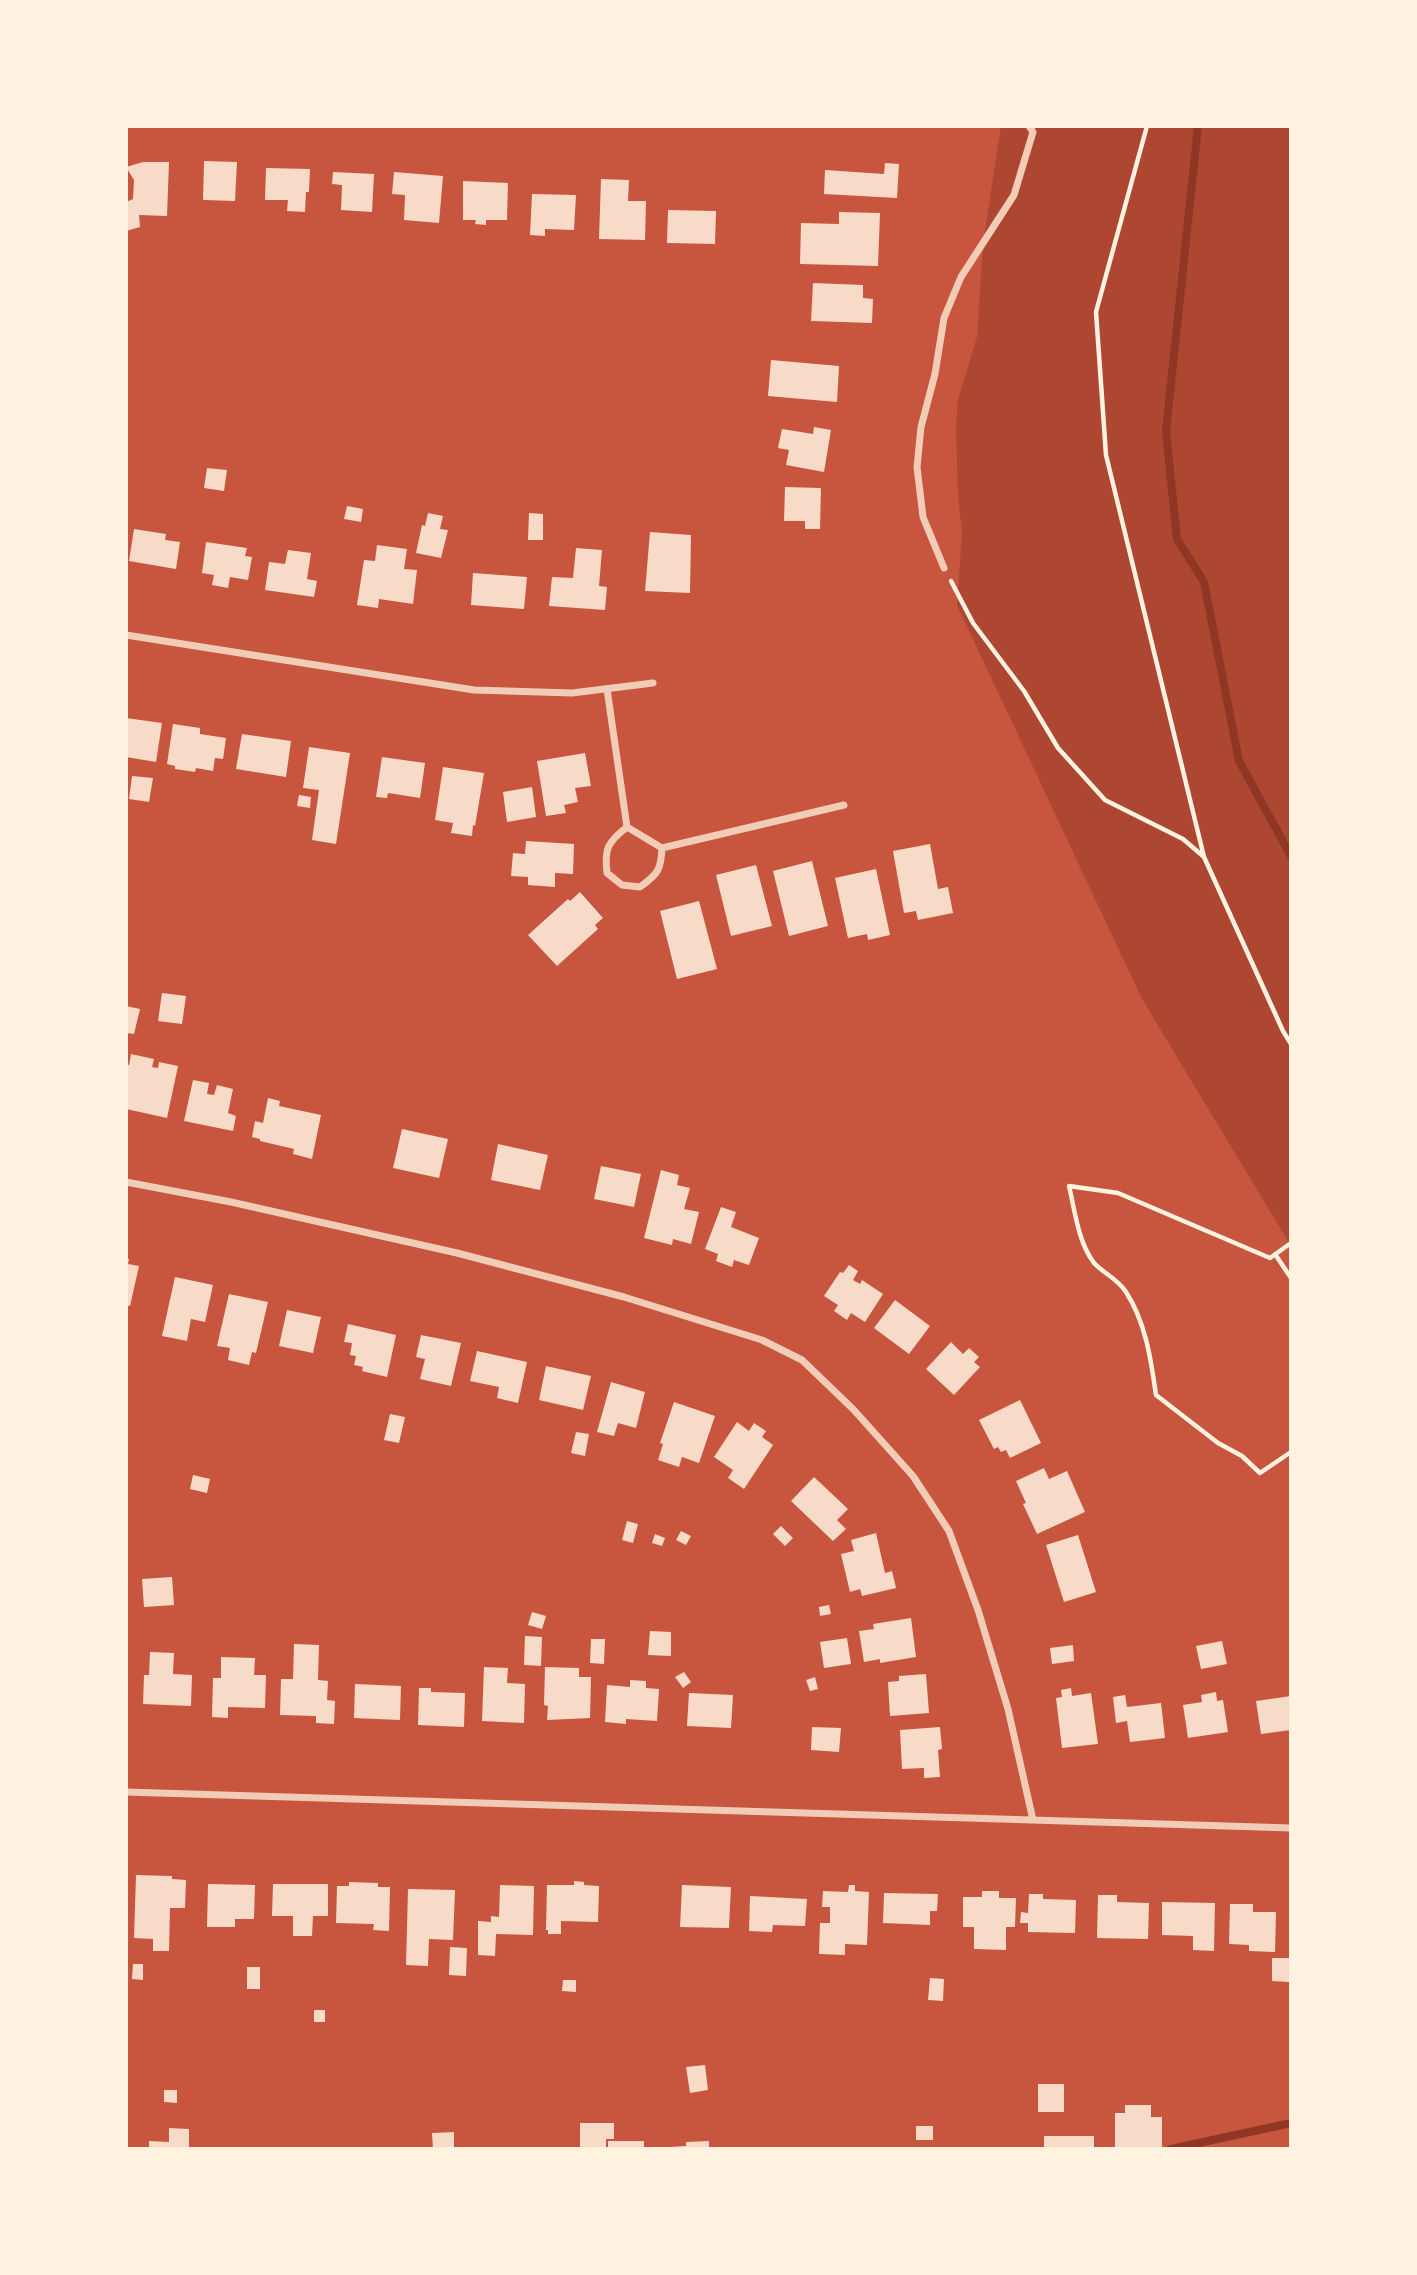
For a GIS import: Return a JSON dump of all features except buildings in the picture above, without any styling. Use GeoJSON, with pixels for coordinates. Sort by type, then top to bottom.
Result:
{"type":"FeatureCollection","features":[{"type":"Feature","properties":{"kind":"street"},"geometry":{"type":"LineString","coordinates":[[944,568],[923,517],[917,467],[921,427],[935,374],[944,318],[961,277],[1014,195],[1033,132],[1028,126]]}},
{"type":"Feature","properties":{"kind":"street"},"geometry":{"type":"LineString","coordinates":[[126,635],[474,690],[572,693],[653,683]]}},
{"type":"Feature","properties":{"kind":"street"},"geometry":{"type":"LineString","coordinates":[[607,689],[627,827]]}},
{"type":"Feature","properties":{"kind":"street"},"geometry":{"type":"LineString","coordinates":[[627,827],[663,848],[845,805]]}},
{"type":"Feature","properties":{"kind":"street"},"geometry":{"type":"LineString","coordinates":[[627,827],[611,839],[605,855],[607,873],[622,885],[640,887],[654,876],[662,865],[663,848]]}},
{"type":"Feature","properties":{"kind":"street"},"geometry":{"type":"LineString","coordinates":[[126,1182],[231,1202],[417,1244],[572,1284],[762,1340],[802,1360],[853,1409],[913,1476],[949,1531],[978,1609],[1007,1709],[1033,1820]]}},
{"type":"Feature","properties":{"kind":"street"},"geometry":{"type":"LineString","coordinates":[[126,1792],[1291,1828]]}},
{"type":"Feature","properties":{"kind":"path"},"geometry":{"type":"LineString","coordinates":[[1147,126],[1097,312],[1106,454],[1204,857],[1291,1044]]}},
{"type":"Feature","properties":{"kind":"path"},"geometry":{"type":"LineString","coordinates":[[944,568],[973,623],[1024,691],[1058,748],[1105,800],[1183,839],[1204,857]]}},
{"type":"Feature","properties":{"kind":"path"},"geometry":{"type":"LineString","coordinates":[[1291,1243],[1270,1258],[1118,1193],[1069,1186],[1083,1245],[1096,1265],[1110,1274],[1126,1292],[1148,1341],[1156,1395],[1209,1437],[1242,1456],[1260,1473],[1291,1452]]}},
{"type":"Feature","properties":{"kind":"path"},"geometry":{"type":"LineString","coordinates":[[1275,1254],[1291,1278]]}},
{"type":"Feature","properties":{"kind":"shaded area"},"geometry":{"type":"Polygon","coordinates":[[[1001,126],[1291,126],[1291,1246],[1142,999],[957,605],[962,532],[958,496],[958,400],[977,337],[983,243],[1001,126]]]}},
{"type":"Feature","properties":{"kind":"waterway"},"geometry":{"type":"LineString","coordinates":[[1198,126],[1166,431],[1177,539],[1204,582],[1239,761],[1291,856]]}},
{"type":"Feature","properties":{"kind":"waterway"},"geometry":{"type":"LineString","coordinates":[[1171,2149],[1291,2123]]}}]}
